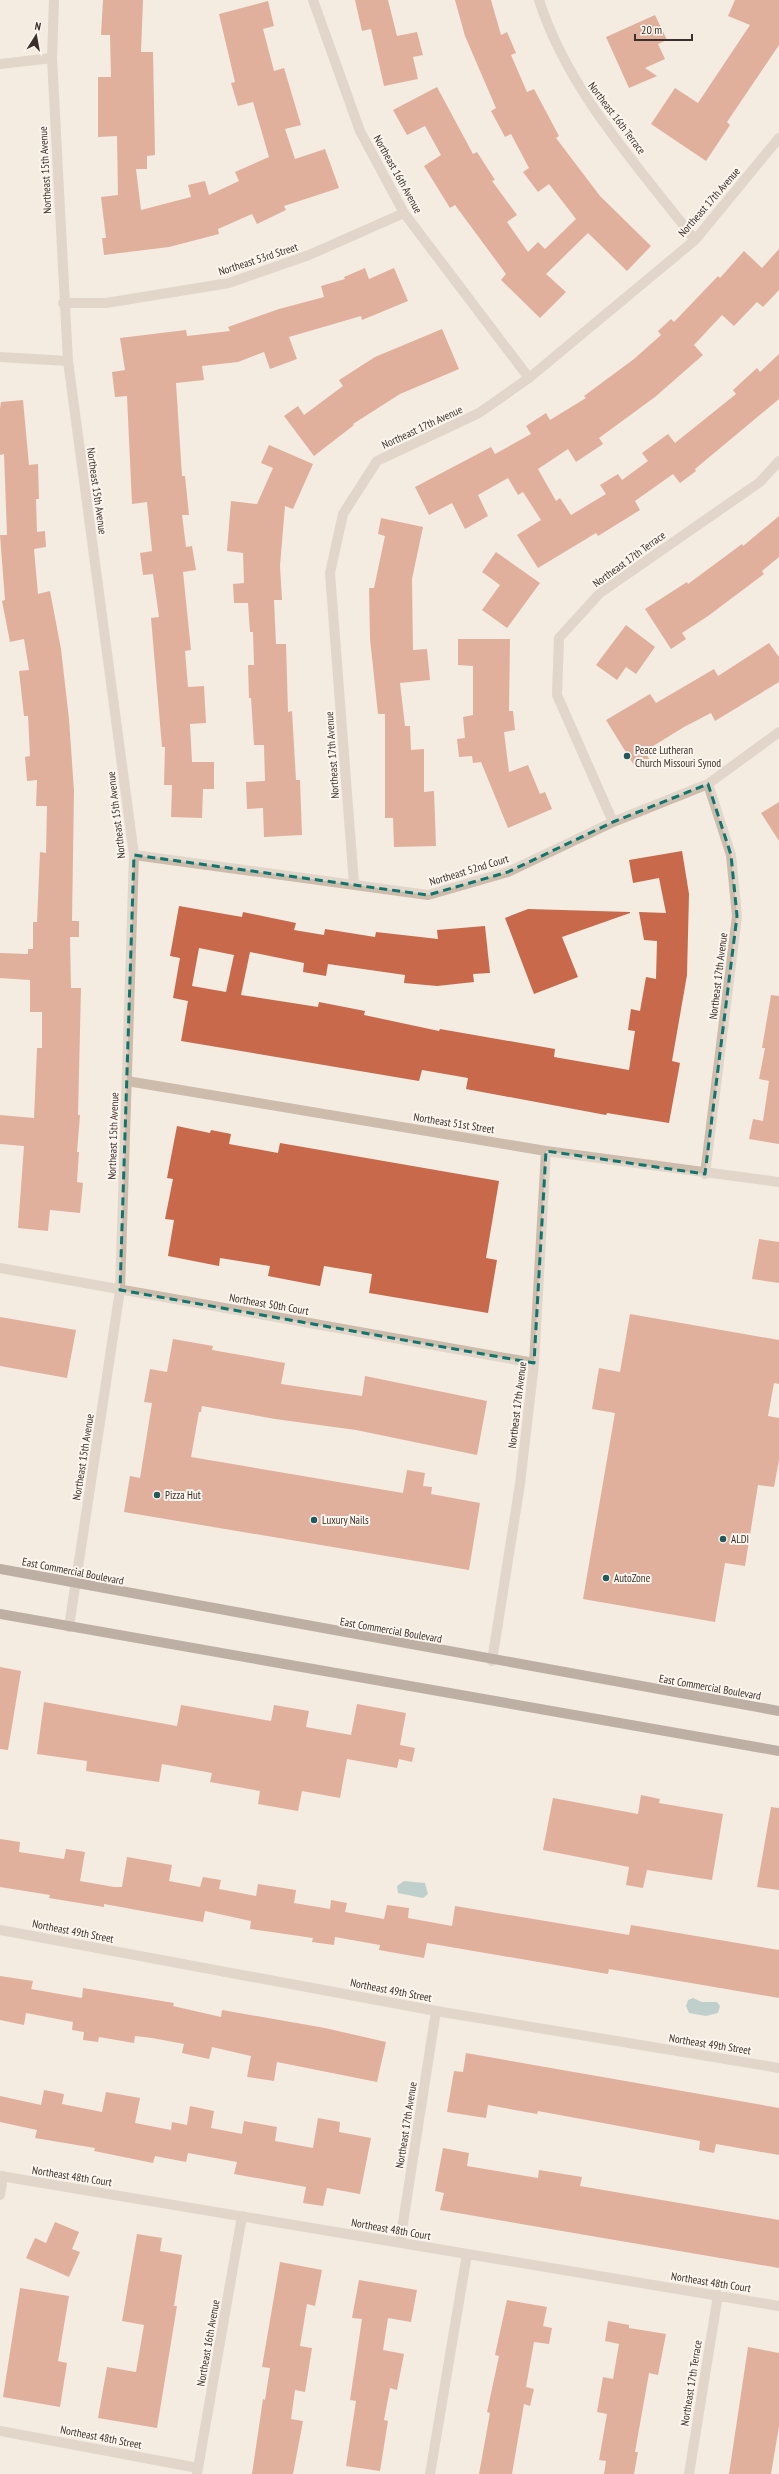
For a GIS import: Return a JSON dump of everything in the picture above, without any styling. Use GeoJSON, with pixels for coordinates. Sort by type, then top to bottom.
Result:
{"type":"FeatureCollection","features":[{"type":"Feature","properties":{"kind":"main road","name":"East Commercial Boulevard"},"geometry":{"type":"LineString","coordinates":[[0,1569],[492,1661],[779,1711]]}},
{"type":"Feature","properties":{"kind":"main road"},"geometry":{"type":"LineString","coordinates":[[0,1614],[779,1751]]}},
{"type":"Feature","properties":{"kind":"street","name":"Northeast 15th Avenue"},"geometry":{"type":"LineString","coordinates":[[54,0],[52,58],[63,303],[68,361],[134,855],[120,1290],[69,1627]]}},
{"type":"Feature","properties":{"kind":"street","name":"Northeast 16th Avenue"},"geometry":{"type":"LineString","coordinates":[[313,0],[360,131],[404,213],[529,378]]}},
{"type":"Feature","properties":{"kind":"street","name":"Northeast 16th Terrace"},"geometry":{"type":"LineString","coordinates":[[538,0],[546,24],[582,93],[695,240]]}},
{"type":"Feature","properties":{"kind":"street"},"geometry":{"type":"LineString","coordinates":[[0,64],[52,58]]}},
{"type":"Feature","properties":{"kind":"street","name":"Northeast 17th Avenue"},"geometry":{"type":"LineString","coordinates":[[354,884],[330,573],[343,514],[377,461],[479,414],[529,378],[695,240],[779,138]]}},
{"type":"Feature","properties":{"kind":"street","name":"Northeast 53rd Street"},"geometry":{"type":"LineString","coordinates":[[63,303],[106,303],[229,283],[309,255],[404,213]]}},
{"type":"Feature","properties":{"kind":"street"},"geometry":{"type":"LineString","coordinates":[[0,356],[68,361]]}},
{"type":"Feature","properties":{"kind":"street","name":"Northeast 17th Terrace"},"geometry":{"type":"LineString","coordinates":[[613,822],[557,695],[558,638],[600,593],[760,482],[779,462]]}},
{"type":"Feature","properties":{"kind":"street","name":"Northeast 52nd Court"},"geometry":{"type":"LineString","coordinates":[[134,855],[428,895],[508,872],[613,822],[708,784],[779,732]]}},
{"type":"Feature","properties":{"kind":"street","name":"Northeast 17th Avenue"},"geometry":{"type":"LineString","coordinates":[[705,1174],[737,916],[731,855],[708,784]]}},
{"type":"Feature","properties":{"kind":"street","name":"Northeast 51st Street"},"geometry":{"type":"LineString","coordinates":[[126,1081],[546,1151],[705,1174],[779,1182]]}},
{"type":"Feature","properties":{"kind":"street","name":"Northeast 17th Avenue"},"geometry":{"type":"LineString","coordinates":[[492,1661],[520,1484],[534,1363],[546,1151]]}},
{"type":"Feature","properties":{"kind":"street","name":"Northeast 50th Court"},"geometry":{"type":"LineString","coordinates":[[0,1268],[534,1363]]}},
{"type":"Feature","properties":{"kind":"street","name":"Northeast 49th Street"},"geometry":{"type":"LineString","coordinates":[[0,1930],[436,2011],[779,2068]]}},
{"type":"Feature","properties":{"kind":"street","name":"Northeast 17th Avenue"},"geometry":{"type":"LineString","coordinates":[[400,2242],[436,2011]]}},
{"type":"Feature","properties":{"kind":"street"},"geometry":{"type":"LineString","coordinates":[[0,2196],[1,2176]]}},
{"type":"Feature","properties":{"kind":"street","name":"Northeast 48th Court"},"geometry":{"type":"LineString","coordinates":[[1,2176],[779,2306]]}},
{"type":"Feature","properties":{"kind":"street","name":"Northeast 16th Avenue"},"geometry":{"type":"LineString","coordinates":[[198,2471],[242,2216]]}},
{"type":"Feature","properties":{"kind":"street"},"geometry":{"type":"LineString","coordinates":[[430,2474],[466,2254]]}},
{"type":"Feature","properties":{"kind":"street","name":"Northeast 17th Terrace"},"geometry":{"type":"LineString","coordinates":[[689,2474],[718,2296]]}},
{"type":"Feature","properties":{"kind":"street","name":"Northeast 48th Street"},"geometry":{"type":"LineString","coordinates":[[0,2431],[198,2471]]}},
{"type":"Feature","properties":{"kind":"highlighted area"},"geometry":{"type":"Polygon","coordinates":[[[708,784],[731,855],[737,916],[705,1174],[546,1151],[534,1363],[120,1290],[134,855],[428,895],[508,872],[613,822],[708,784]]]}},
{"type":"Feature","properties":{"kind":"water"},"geometry":{"type":"Polygon","coordinates":[[[404,1881],[425,1883],[428,1894],[423,1898],[398,1893],[397,1886],[404,1881]]]}},
{"type":"Feature","properties":{"kind":"water"},"geometry":{"type":"Polygon","coordinates":[[[693,1998],[702,2002],[717,2002],[720,2006],[718,2013],[706,2016],[689,2013],[686,2006],[688,2000],[693,1998]]]}},
{"type":"Feature","properties":{"kind":"building"},"geometry":{"type":"Polygon","coordinates":[[[103,0],[143,0],[141,52],[153,52],[155,155],[147,156],[147,169],[136,169],[141,210],[191,197],[188,185],[205,181],[209,195],[239,181],[235,172],[269,157],[253,102],[238,106],[231,83],[235,82],[219,14],[268,1],[274,26],[263,29],[274,71],[284,68],[301,125],[285,129],[295,159],[325,149],[339,188],[284,206],[286,210],[257,224],[252,214],[218,229],[219,234],[169,247],[104,255],[102,238],[106,238],[101,197],[118,195],[117,136],[98,137],[98,77],[111,77],[110,35],[101,35],[103,0]]]}},
{"type":"Feature","properties":{"kind":"building"},"geometry":{"type":"Polygon","coordinates":[[[355,0],[388,0],[397,36],[417,32],[423,55],[413,57],[418,79],[384,86],[371,29],[362,31],[355,0]]]}},
{"type":"Feature","properties":{"kind":"building"},"geometry":{"type":"Polygon","coordinates":[[[455,0],[491,0],[501,35],[507,32],[516,53],[511,55],[527,92],[534,89],[559,136],[556,138],[600,196],[651,246],[627,271],[588,233],[546,274],[566,292],[540,318],[501,280],[506,274],[455,205],[450,208],[424,166],[441,155],[425,126],[407,135],[393,110],[437,87],[473,154],[477,152],[495,180],[492,181],[517,215],[507,222],[528,252],[538,242],[545,249],[576,219],[549,184],[538,192],[523,172],[529,168],[511,134],[505,137],[491,111],[496,108],[465,36],[455,0]]]}},
{"type":"Feature","properties":{"kind":"building"},"geometry":{"type":"Polygon","coordinates":[[[735,0],[779,0],[779,45],[727,122],[730,125],[706,161],[651,124],[675,88],[698,103],[750,25],[728,16],[735,0]]]}},
{"type":"Feature","properties":{"kind":"building"},"geometry":{"type":"Polygon","coordinates":[[[655,15],[667,40],[658,44],[665,59],[645,68],[657,76],[629,88],[606,37],[655,15]]]}},
{"type":"Feature","properties":{"kind":"building"},"geometry":{"type":"Polygon","coordinates":[[[779,249],[779,290],[763,307],[757,302],[734,326],[722,315],[694,345],[703,355],[655,397],[599,438],[603,444],[576,462],[568,449],[538,469],[556,501],[560,498],[571,515],[606,494],[600,485],[618,474],[622,480],[648,461],[642,453],[668,434],[675,443],[736,394],[733,390],[757,368],[760,372],[779,354],[779,399],[695,469],[696,471],[680,483],[673,474],[635,501],[640,510],[598,536],[596,533],[538,568],[517,535],[541,520],[523,492],[518,495],[508,478],[478,495],[488,516],[465,529],[452,503],[429,515],[415,487],[491,447],[495,454],[531,434],[526,426],[546,413],[550,420],[586,398],[584,396],[634,359],[661,335],[658,331],[671,319],[674,322],[718,276],[720,278],[744,251],[762,268],[779,249]]]}},
{"type":"Feature","properties":{"kind":"building"},"geometry":{"type":"Polygon","coordinates":[[[365,268],[369,279],[394,268],[408,301],[362,320],[361,316],[289,337],[297,359],[270,369],[264,352],[238,362],[202,366],[204,380],[176,383],[182,476],[185,476],[189,515],[182,515],[186,547],[192,546],[196,570],[183,572],[191,650],[185,651],[188,687],[204,686],[206,723],[190,724],[192,762],[214,762],[214,789],[203,789],[202,818],[171,817],[172,785],[164,785],[165,747],[162,747],[151,618],[159,617],[153,574],[143,575],[140,553],[152,551],[147,502],[132,504],[127,396],[115,397],[112,372],[125,370],[120,338],[186,330],[187,336],[230,331],[228,327],[279,309],[324,297],[321,286],[345,279],[344,277],[365,268]]]}},
{"type":"Feature","properties":{"kind":"building"},"geometry":{"type":"Polygon","coordinates":[[[442,329],[459,369],[400,394],[353,424],[354,425],[314,456],[284,416],[298,406],[304,415],[343,386],[339,380],[375,357],[442,329]]]}},
{"type":"Feature","properties":{"kind":"building"},"geometry":{"type":"Polygon","coordinates":[[[23,400],[29,465],[38,464],[39,499],[36,499],[37,532],[45,531],[46,547],[34,549],[38,594],[50,591],[61,649],[69,719],[74,791],[72,921],[79,921],[79,937],[70,937],[71,988],[81,988],[78,1115],[80,1115],[77,1152],[79,1152],[77,1182],[83,1183],[80,1213],[50,1210],[48,1231],[18,1228],[24,1146],[0,1144],[0,1115],[34,1118],[37,1048],[42,1048],[42,1012],[30,1012],[30,980],[0,978],[0,953],[28,954],[28,949],[33,949],[33,922],[37,922],[40,852],[46,853],[47,806],[36,806],[37,780],[27,781],[25,757],[30,756],[28,716],[24,716],[19,671],[29,670],[24,639],[10,642],[2,601],[5,600],[0,535],[7,535],[4,454],[0,455],[0,409],[1,402],[23,400]]]}},
{"type":"Feature","properties":{"kind":"building"},"geometry":{"type":"Polygon","coordinates":[[[269,445],[313,464],[293,509],[285,506],[280,566],[282,600],[274,600],[276,644],[286,644],[288,712],[292,711],[296,780],[300,780],[302,835],[264,837],[263,808],[247,809],[246,782],[265,781],[264,745],[254,745],[251,698],[249,698],[248,665],[254,665],[253,632],[250,632],[248,603],[234,603],[233,584],[244,583],[243,553],[227,551],[231,501],[257,504],[273,468],[261,463],[269,445]]]}},
{"type":"Feature","properties":{"kind":"building"},"geometry":{"type":"Polygon","coordinates":[[[779,516],[779,557],[762,571],[764,574],[708,616],[682,633],[686,639],[671,649],[645,609],[687,582],[688,584],[742,544],[743,546],[779,516]]]}},
{"type":"Feature","properties":{"kind":"building"},"geometry":{"type":"Polygon","coordinates":[[[381,518],[423,527],[412,579],[413,650],[427,649],[430,680],[400,683],[405,726],[410,726],[411,750],[424,749],[424,792],[434,791],[436,846],[394,847],[393,818],[385,818],[385,714],[378,714],[370,639],[369,588],[374,588],[385,536],[378,534],[381,518]]]}},
{"type":"Feature","properties":{"kind":"building"},"geometry":{"type":"Polygon","coordinates":[[[496,552],[540,583],[507,628],[482,610],[500,585],[482,572],[496,552]]]}},
{"type":"Feature","properties":{"kind":"building"},"geometry":{"type":"Polygon","coordinates":[[[626,625],[655,647],[636,674],[626,667],[617,680],[596,665],[626,625]]]}},
{"type":"Feature","properties":{"kind":"building"},"geometry":{"type":"Polygon","coordinates":[[[458,639],[510,639],[509,711],[513,711],[515,730],[504,732],[509,772],[528,765],[540,794],[545,792],[552,809],[508,828],[481,762],[473,763],[472,756],[459,757],[457,739],[465,738],[463,717],[473,715],[473,666],[458,665],[458,639]]]}},
{"type":"Feature","properties":{"kind":"building"},"geometry":{"type":"Polygon","coordinates":[[[769,643],[779,657],[779,682],[715,721],[711,713],[684,727],[645,751],[649,759],[635,767],[606,720],[650,694],[656,703],[714,669],[718,676],[769,643]]]}},
{"type":"Feature","properties":{"kind":"building"},"geometry":{"type":"Polygon","coordinates":[[[779,802],[779,841],[761,813],[779,802]]]}},
{"type":"Feature","properties":{"kind":"building"},"geometry":{"type":"Polygon","coordinates":[[[682,851],[689,894],[687,975],[672,1061],[680,1063],[669,1123],[607,1113],[606,1115],[466,1089],[468,1078],[422,1070],[419,1081],[181,1041],[188,1001],[173,998],[180,958],[170,956],[179,906],[242,917],[243,912],[296,923],[294,930],[324,935],[325,929],[375,937],[376,932],[438,939],[437,930],[485,926],[490,973],[473,974],[474,982],[437,986],[404,983],[405,975],[328,964],[326,976],[303,972],[304,963],[250,952],[241,995],[318,1007],[319,1002],[365,1011],[364,1015],[439,1031],[440,1029],[555,1049],[554,1057],[629,1070],[635,1031],[628,1030],[631,1009],[640,1011],[646,977],[656,979],[657,941],[644,940],[639,912],[666,913],[659,878],[633,883],[629,860],[682,851]],[[199,948],[192,986],[226,992],[234,955],[199,948]]]}},
{"type":"Feature","properties":{"kind":"building"},"geometry":{"type":"Polygon","coordinates":[[[528,909],[630,913],[562,937],[578,977],[534,994],[505,918],[528,909]]]}},
{"type":"Feature","properties":{"kind":"building"},"geometry":{"type":"Polygon","coordinates":[[[771,995],[779,996],[779,1144],[749,1139],[753,1119],[763,1121],[769,1081],[759,1079],[765,1048],[762,1048],[771,995]]]}},
{"type":"Feature","properties":{"kind":"building"},"geometry":{"type":"Polygon","coordinates":[[[177,1126],[210,1133],[211,1130],[231,1134],[229,1144],[278,1153],[280,1143],[499,1181],[486,1258],[497,1260],[488,1313],[369,1293],[372,1274],[324,1266],[320,1286],[268,1276],[270,1266],[220,1258],[219,1266],[168,1256],[174,1220],[165,1219],[173,1179],[167,1178],[177,1126]]]}},
{"type":"Feature","properties":{"kind":"building"},"geometry":{"type":"Polygon","coordinates":[[[759,1239],[779,1242],[779,1283],[752,1279],[759,1239]]]}},
{"type":"Feature","properties":{"kind":"building"},"geometry":{"type":"Polygon","coordinates":[[[630,1314],[779,1340],[779,1384],[774,1383],[768,1416],[779,1418],[779,1460],[774,1487],[758,1485],[745,1566],[725,1563],[715,1622],[583,1599],[615,1413],[592,1409],[599,1368],[620,1372],[630,1314]]]}},
{"type":"Feature","properties":{"kind":"building"},"geometry":{"type":"Polygon","coordinates":[[[0,1317],[76,1330],[67,1378],[0,1366],[0,1317]]]}},
{"type":"Feature","properties":{"kind":"building"},"geometry":{"type":"Polygon","coordinates":[[[173,1339],[213,1346],[212,1350],[285,1363],[281,1384],[362,1396],[365,1376],[487,1401],[477,1455],[356,1430],[275,1419],[202,1406],[201,1412],[199,1412],[191,1457],[403,1493],[407,1470],[425,1473],[423,1486],[432,1487],[431,1494],[480,1503],[469,1570],[124,1512],[130,1476],[140,1478],[152,1403],[144,1402],[150,1369],[167,1372],[173,1339]]]}},
{"type":"Feature","properties":{"kind":"building"},"geometry":{"type":"Polygon","coordinates":[[[0,1667],[21,1671],[8,1750],[0,1749],[0,1667]]]}},
{"type":"Feature","properties":{"kind":"building"},"geometry":{"type":"Polygon","coordinates":[[[44,1702],[177,1726],[181,1705],[271,1721],[274,1705],[309,1711],[306,1727],[351,1735],[357,1704],[406,1713],[400,1745],[415,1748],[412,1762],[399,1759],[397,1768],[347,1759],[340,1798],[302,1791],[298,1811],[258,1804],[260,1791],[210,1782],[212,1773],[162,1764],[159,1782],[86,1771],[87,1761],[37,1754],[44,1702]]]}},
{"type":"Feature","properties":{"kind":"building"},"geometry":{"type":"Polygon","coordinates":[[[641,1795],[660,1799],[659,1803],[723,1814],[712,1880],[647,1870],[643,1888],[626,1885],[629,1867],[543,1850],[553,1798],[638,1814],[641,1795]]]}},
{"type":"Feature","properties":{"kind":"building"},"geometry":{"type":"Polygon","coordinates":[[[771,1807],[779,1808],[779,1890],[757,1887],[771,1807]]]}},
{"type":"Feature","properties":{"kind":"building"},"geometry":{"type":"Polygon","coordinates":[[[0,1839],[20,1842],[19,1852],[64,1859],[66,1849],[85,1852],[80,1881],[114,1887],[122,1887],[127,1857],[172,1865],[169,1881],[200,1887],[203,1877],[221,1880],[219,1889],[256,1896],[258,1884],[296,1890],[294,1903],[330,1909],[331,1900],[347,1903],[345,1912],[384,1919],[387,1905],[409,1908],[408,1918],[452,1926],[455,1906],[629,1935],[631,1925],[779,1950],[779,1998],[609,1969],[608,1974],[427,1943],[424,1958],[379,1950],[380,1945],[335,1937],[334,1945],[312,1942],[313,1938],[250,1929],[251,1921],[205,1911],[203,1922],[104,1904],[104,1907],[49,1898],[50,1895],[0,1887],[0,1839]]]}},
{"type":"Feature","properties":{"kind":"building"},"geometry":{"type":"Polygon","coordinates":[[[0,1976],[33,1981],[31,1989],[82,1998],[83,1988],[174,2003],[173,2006],[221,2017],[222,2010],[325,2028],[386,2042],[377,2082],[277,2062],[274,2081],[247,2077],[251,2056],[212,2047],[209,2059],[182,2053],[184,2044],[152,2038],[135,2036],[134,2043],[99,2037],[98,2042],[83,2040],[84,2032],[72,2030],[73,2022],[26,2013],[24,2025],[0,2020],[0,1976]]]}},
{"type":"Feature","properties":{"kind":"building"},"geometry":{"type":"Polygon","coordinates":[[[466,2053],[779,2108],[779,2155],[716,2144],[714,2153],[699,2150],[700,2141],[538,2111],[537,2114],[488,2105],[486,2118],[447,2112],[454,2071],[463,2072],[466,2053]]]}},
{"type":"Feature","properties":{"kind":"building"},"geometry":{"type":"Polygon","coordinates":[[[44,2090],[64,2094],[62,2104],[102,2112],[106,2092],[140,2098],[135,2123],[171,2130],[172,2122],[187,2125],[190,2106],[214,2111],[211,2128],[242,2134],[244,2121],[277,2127],[275,2141],[313,2148],[318,2118],[340,2122],[339,2132],[371,2138],[360,2194],[327,2188],[323,2206],[303,2203],[306,2187],[234,2174],[237,2162],[188,2153],[186,2162],[155,2156],[153,2163],[94,2151],[95,2148],[35,2138],[37,2130],[0,2122],[0,2096],[41,2105],[44,2090]]]}},
{"type":"Feature","properties":{"kind":"building"},"geometry":{"type":"Polygon","coordinates":[[[443,2148],[469,2153],[467,2166],[538,2178],[539,2170],[582,2177],[580,2186],[779,2220],[779,2268],[440,2210],[444,2193],[435,2191],[443,2148]]]}},
{"type":"Feature","properties":{"kind":"building"},"geometry":{"type":"Polygon","coordinates":[[[55,2222],[79,2232],[72,2249],[80,2252],[69,2277],[26,2258],[35,2238],[46,2243],[55,2222]]]}},
{"type":"Feature","properties":{"kind":"building"},"geometry":{"type":"Polygon","coordinates":[[[137,2234],[162,2238],[160,2251],[182,2255],[174,2306],[177,2306],[157,2428],[98,2418],[107,2367],[136,2372],[144,2325],[122,2321],[137,2234]]]}},
{"type":"Feature","properties":{"kind":"building"},"geometry":{"type":"Polygon","coordinates":[[[280,2262],[322,2270],[315,2306],[307,2304],[300,2346],[312,2348],[305,2392],[295,2390],[291,2419],[303,2421],[293,2474],[252,2474],[263,2399],[265,2400],[270,2368],[262,2367],[280,2262]]]}},
{"type":"Feature","properties":{"kind":"building"},"geometry":{"type":"Polygon","coordinates":[[[359,2280],[417,2290],[411,2322],[388,2318],[383,2350],[404,2354],[397,2390],[390,2388],[384,2420],[388,2421],[380,2471],[346,2466],[356,2401],[350,2400],[362,2319],[352,2318],[359,2280]]]}},
{"type":"Feature","properties":{"kind":"building"},"geometry":{"type":"Polygon","coordinates":[[[20,2288],[69,2296],[58,2361],[67,2363],[60,2407],[3,2397],[20,2288]]]}},
{"type":"Feature","properties":{"kind":"building"},"geometry":{"type":"Polygon","coordinates":[[[507,2300],[547,2307],[543,2326],[552,2328],[549,2344],[534,2342],[526,2387],[534,2389],[530,2406],[524,2404],[512,2474],[479,2474],[490,2413],[487,2412],[499,2356],[495,2355],[507,2300]]]}},
{"type":"Feature","properties":{"kind":"building"},"geometry":{"type":"Polygon","coordinates":[[[608,2321],[629,2325],[629,2328],[666,2334],[658,2375],[649,2373],[635,2452],[638,2452],[634,2474],[604,2474],[606,2461],[599,2460],[607,2414],[597,2412],[603,2377],[613,2379],[619,2344],[605,2341],[608,2321]]]}},
{"type":"Feature","properties":{"kind":"building"},"geometry":{"type":"Polygon","coordinates":[[[748,2347],[779,2353],[779,2426],[771,2474],[729,2474],[748,2347]]]}},
{"type":"Feature","properties":{"kind":"place","name":"Peace Lutheran Church Missouri Synod"},"geometry":{"type":"Point","coordinates":[627,756]}},
{"type":"Feature","properties":{"kind":"place","name":"Pizza Hut"},"geometry":{"type":"Point","coordinates":[157,1495]}},
{"type":"Feature","properties":{"kind":"place","name":"Luxury Nails"},"geometry":{"type":"Point","coordinates":[314,1520]}},
{"type":"Feature","properties":{"kind":"place","name":"ALDI"},"geometry":{"type":"Point","coordinates":[723,1539]}},
{"type":"Feature","properties":{"kind":"place","name":"AutoZone"},"geometry":{"type":"Point","coordinates":[606,1578]}}]}
